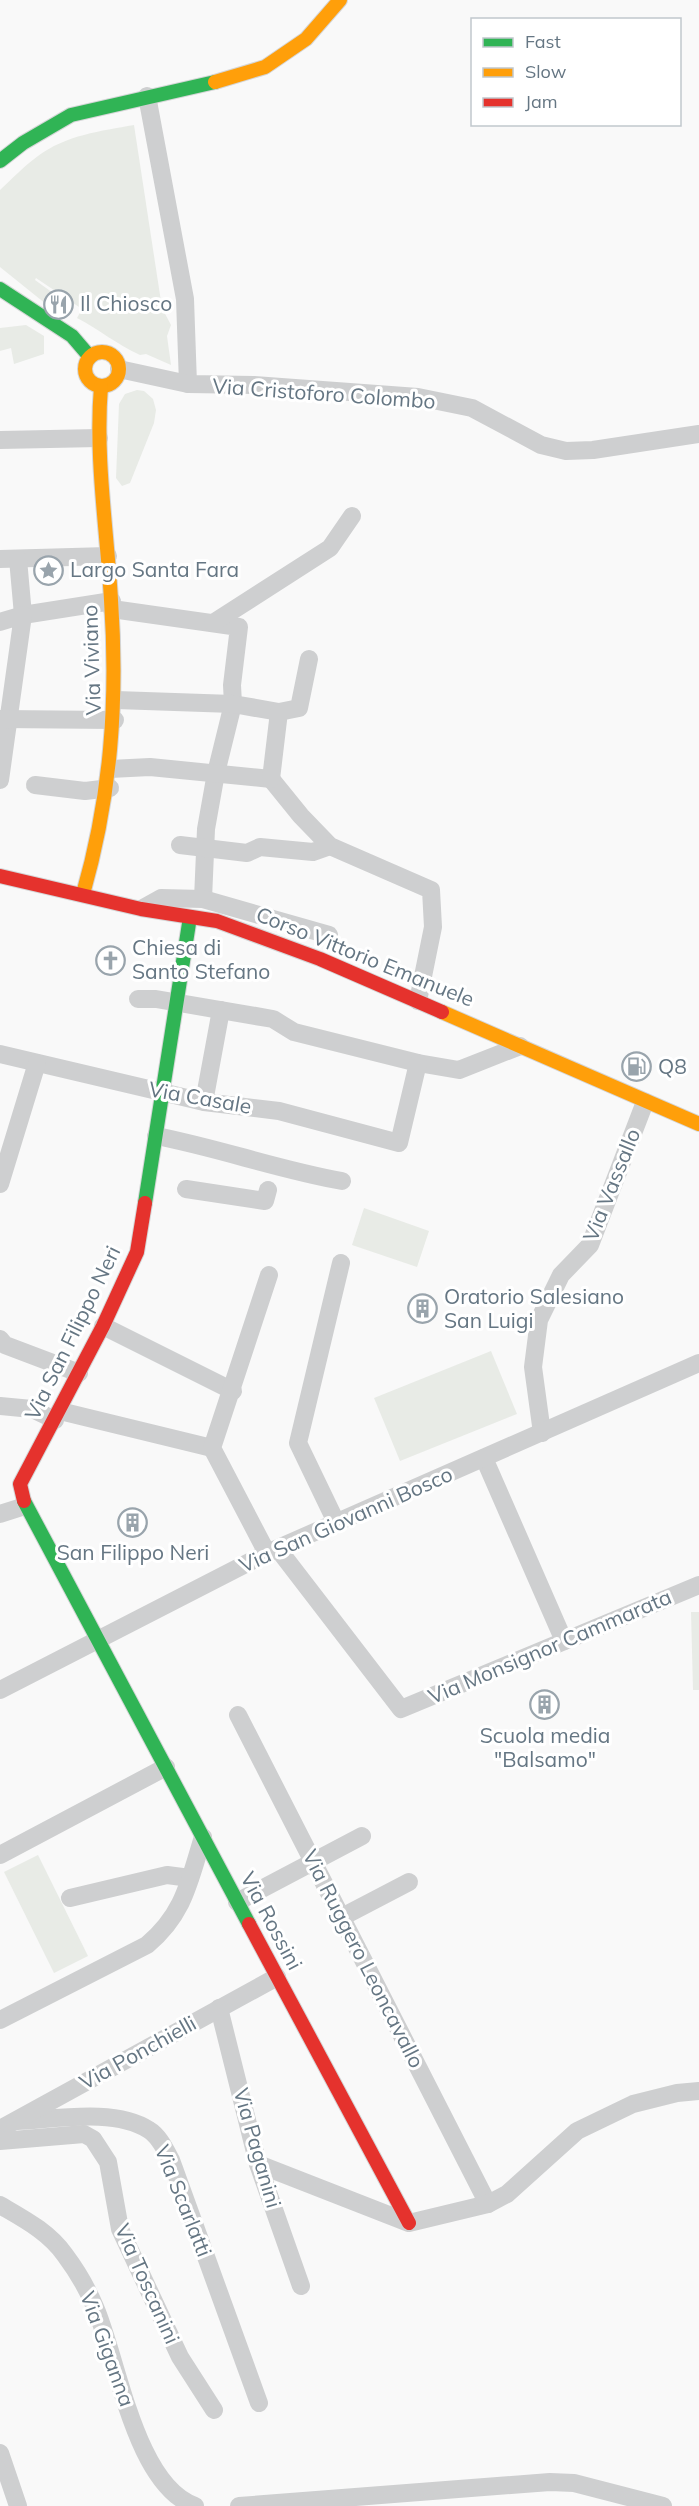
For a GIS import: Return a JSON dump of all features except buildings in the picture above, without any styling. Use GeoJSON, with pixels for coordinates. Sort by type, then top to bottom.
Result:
{"type":"FeatureCollection","features":[{"type":"Feature","properties":{"kind":"main road"},"geometry":{"type":"LineString","coordinates":[[0,161],[23,142],[71,115],[215,82],[264,67],[306,39],[340,0]]}},
{"type":"Feature","properties":{"kind":"main road"},"geometry":{"type":"LineString","coordinates":[[0,289],[72,336],[90,357]]}},
{"type":"Feature","properties":{"kind":"main road"},"geometry":{"type":"LineString","coordinates":[[105,352],[115,358],[119,369],[111,383],[101,386],[87,377],[85,367],[90,357],[105,352]]}},
{"type":"Feature","properties":{"kind":"main road","name":"Via Viviano"},"geometry":{"type":"LineString","coordinates":[[83,894],[98,849],[110,788],[116,700],[112,605],[99,438],[101,386]]}},
{"type":"Feature","properties":{"kind":"main road","name":"Corso Vittorio Emanuele"},"geometry":{"type":"LineString","coordinates":[[0,876],[141,909],[217,921],[320,959],[699,1124]]}},
{"type":"Feature","properties":{"kind":"main road","name":"Via San Filippo Neri"},"geometry":{"type":"LineString","coordinates":[[96,1639],[25,1506],[20,1484],[103,1326],[137,1252],[190,917]]}},
{"type":"Feature","properties":{"kind":"main road","name":"Via Rossini"},"geometry":{"type":"LineString","coordinates":[[96,1639],[409,2223]]}},
{"type":"Feature","properties":{"kind":"street"},"geometry":{"type":"LineString","coordinates":[[147,96],[185,299],[188,384]]}},
{"type":"Feature","properties":{"kind":"street","name":"Via Cristoforo Colombo"},"geometry":{"type":"LineString","coordinates":[[119,369],[188,384],[254,385],[418,397],[472,408],[541,445],[566,451],[593,450],[699,434]]}},
{"type":"Feature","properties":{"kind":"street"},"geometry":{"type":"LineString","coordinates":[[0,440],[99,438]]}},
{"type":"Feature","properties":{"kind":"street"},"geometry":{"type":"LineString","coordinates":[[213,623],[330,548],[352,516]]}},
{"type":"Feature","properties":{"kind":"street"},"geometry":{"type":"LineString","coordinates":[[0,780],[5,719],[23,615],[9,559],[108,556]]}},
{"type":"Feature","properties":{"kind":"street"},"geometry":{"type":"LineString","coordinates":[[0,622],[23,615],[112,605],[238,627],[232,685],[233,704],[216,772],[204,849],[203,899]]}},
{"type":"Feature","properties":{"kind":"street"},"geometry":{"type":"LineString","coordinates":[[116,700],[233,704],[279,712],[299,708],[309,658]]}},
{"type":"Feature","properties":{"kind":"street"},"geometry":{"type":"LineString","coordinates":[[271,779],[279,712]]}},
{"type":"Feature","properties":{"kind":"street"},"geometry":{"type":"LineString","coordinates":[[5,719],[115,720]]}},
{"type":"Feature","properties":{"kind":"street"},"geometry":{"type":"LineString","coordinates":[[110,769],[150,767],[271,779],[301,816],[330,846],[431,890],[433,927],[418,1001]]}},
{"type":"Feature","properties":{"kind":"street"},"geometry":{"type":"LineString","coordinates":[[34,785],[85,790],[110,788]]}},
{"type":"Feature","properties":{"kind":"street"},"geometry":{"type":"LineString","coordinates":[[180,845],[247,853],[260,847],[313,852],[330,846]]}},
{"type":"Feature","properties":{"kind":"street"},"geometry":{"type":"LineString","coordinates":[[141,909],[161,898],[203,899],[329,935]]}},
{"type":"Feature","properties":{"kind":"street"},"geometry":{"type":"LineString","coordinates":[[138,999],[273,1019],[294,1032],[418,1063],[459,1070],[520,1046]]}},
{"type":"Feature","properties":{"kind":"street"},"geometry":{"type":"LineString","coordinates":[[204,1102],[221,1010]]}},
{"type":"Feature","properties":{"kind":"street","name":"Via Casale"},"geometry":{"type":"LineString","coordinates":[[0,1054],[204,1102],[279,1112],[399,1143],[418,1063]]}},
{"type":"Feature","properties":{"kind":"street"},"geometry":{"type":"LineString","coordinates":[[0,1184],[37,1063]]}},
{"type":"Feature","properties":{"kind":"street","name":"Via Vassallo"},"geometry":{"type":"LineString","coordinates":[[542,1433],[533,1367],[539,1320],[561,1275],[590,1245],[645,1102]]}},
{"type":"Feature","properties":{"kind":"street"},"geometry":{"type":"LineString","coordinates":[[156,1136],[209,1146],[272,1167],[342,1180]]}},
{"type":"Feature","properties":{"kind":"street"},"geometry":{"type":"LineString","coordinates":[[186,1189],[265,1201],[268,1190]]}},
{"type":"Feature","properties":{"kind":"street"},"geometry":{"type":"LineString","coordinates":[[336,1522],[298,1443],[341,1263]]}},
{"type":"Feature","properties":{"kind":"street"},"geometry":{"type":"LineString","coordinates":[[212,1448],[233,1391],[269,1275]]}},
{"type":"Feature","properties":{"kind":"street"},"geometry":{"type":"LineString","coordinates":[[103,1326],[233,1391]]}},
{"type":"Feature","properties":{"kind":"street"},"geometry":{"type":"LineString","coordinates":[[0,1339],[5,1345],[79,1373]]}},
{"type":"Feature","properties":{"kind":"street","name":"Via San Giovanni Bosco"},"geometry":{"type":"LineString","coordinates":[[0,1690],[272,1551],[699,1363]]}},
{"type":"Feature","properties":{"kind":"street"},"geometry":{"type":"LineString","coordinates":[[0,1406],[32,1409],[212,1448],[272,1551]]}},
{"type":"Feature","properties":{"kind":"street"},"geometry":{"type":"LineString","coordinates":[[484,1458],[564,1641]]}},
{"type":"Feature","properties":{"kind":"street"},"geometry":{"type":"LineString","coordinates":[[0,1514],[25,1506]]}},
{"type":"Feature","properties":{"kind":"street","name":"Via Monsignor Cammarata"},"geometry":{"type":"LineString","coordinates":[[272,1551],[400,1709],[699,1585]]}},
{"type":"Feature","properties":{"kind":"street","name":"Via Ruggero Leoncavallo"},"geometry":{"type":"LineString","coordinates":[[238,1715],[488,2204]]}},
{"type":"Feature","properties":{"kind":"street"},"geometry":{"type":"LineString","coordinates":[[0,1855],[166,1767]]}},
{"type":"Feature","properties":{"kind":"street"},"geometry":{"type":"LineString","coordinates":[[237,1902],[362,1836]]}},
{"type":"Feature","properties":{"kind":"street"},"geometry":{"type":"LineString","coordinates":[[0,2020],[147,1945],[166,1930],[181,1906],[202,1837]]}},
{"type":"Feature","properties":{"kind":"street"},"geometry":{"type":"LineString","coordinates":[[70,1898],[167,1875],[190,1878]]}},
{"type":"Feature","properties":{"kind":"street"},"geometry":{"type":"LineString","coordinates":[[342,1917],[410,1882]]}},
{"type":"Feature","properties":{"kind":"street","name":"Via Ponchielli"},"geometry":{"type":"LineString","coordinates":[[8,2125],[277,1977]]}},
{"type":"Feature","properties":{"kind":"street","name":"Via Paganini"},"geometry":{"type":"LineString","coordinates":[[219,2008],[258,2164],[301,2286]]}},
{"type":"Feature","properties":{"kind":"street"},"geometry":{"type":"LineString","coordinates":[[258,2164],[409,2223],[488,2204],[507,2194],[578,2131],[633,2104],[677,2093],[699,2091]]}},
{"type":"Feature","properties":{"kind":"street","name":"Via Scarlatti"},"geometry":{"type":"LineString","coordinates":[[8,2125],[124,2117],[150,2130],[161,2142],[171,2160],[259,2403]]}},
{"type":"Feature","properties":{"kind":"street","name":"Via Toscanini"},"geometry":{"type":"LineString","coordinates":[[0,2141],[84,2134],[93,2139],[108,2162],[120,2229],[180,2357],[214,2410]]}},
{"type":"Feature","properties":{"kind":"street","name":"Via Giganna"},"geometry":{"type":"LineString","coordinates":[[0,2205],[43,2231],[63,2252],[81,2278],[95,2308],[148,2460],[168,2487],[183,2502],[195,2506]]}},
{"type":"Feature","properties":{"kind":"street"},"geometry":{"type":"LineString","coordinates":[[0,2453],[18,2506]]}},
{"type":"Feature","properties":{"kind":"street"},"geometry":{"type":"LineString","coordinates":[[239,2506],[550,2482],[574,2483],[663,2506]]}},
{"type":"Feature","properties":{"kind":"shaded area"},"geometry":{"type":"Polygon","coordinates":[[[134,125],[162,308],[171,325],[167,336],[171,365],[146,354],[140,355],[131,351],[77,318],[82,309],[36,278],[35,280],[53,293],[46,304],[0,267],[0,190],[33,160],[60,143],[84,135],[134,125]]]}},
{"type":"Feature","properties":{"kind":"shaded area"},"geometry":{"type":"Polygon","coordinates":[[[26,325],[44,336],[44,354],[14,364],[11,348],[0,351],[0,328],[26,325]]]}},
{"type":"Feature","properties":{"kind":"shaded area"},"geometry":{"type":"Polygon","coordinates":[[[137,390],[144,391],[153,399],[156,410],[154,423],[130,483],[122,486],[116,478],[119,404],[125,394],[137,390]]]}},
{"type":"Feature","properties":{"kind":"shaded area"},"geometry":{"type":"Polygon","coordinates":[[[364,1208],[429,1231],[417,1267],[352,1245],[364,1208]]]}},
{"type":"Feature","properties":{"kind":"shaded area"},"geometry":{"type":"Polygon","coordinates":[[[491,1351],[517,1414],[400,1461],[374,1398],[491,1351]]]}},
{"type":"Feature","properties":{"kind":"shaded area"},"geometry":{"type":"Polygon","coordinates":[[[691,1612],[699,1612],[699,1690],[693,1690],[691,1612]]]}},
{"type":"Feature","properties":{"kind":"shaded area"},"geometry":{"type":"Polygon","coordinates":[[[38,1855],[88,1956],[54,1973],[4,1872],[38,1855]]]}},
{"type":"Feature","properties":{"kind":"traffic: fast"},"geometry":{"type":"LineString","coordinates":[[0,161],[23,143],[71,115],[215,82]]}},
{"type":"Feature","properties":{"kind":"traffic: fast"},"geometry":{"type":"LineString","coordinates":[[0,289],[72,336],[90,357]]}},
{"type":"Feature","properties":{"kind":"traffic: fast"},"geometry":{"type":"LineString","coordinates":[[145,1203],[190,917]]}},
{"type":"Feature","properties":{"kind":"traffic: fast"},"geometry":{"type":"LineString","coordinates":[[24,1501],[249,1924]]}},
{"type":"Feature","properties":{"kind":"traffic: slow"},"geometry":{"type":"LineString","coordinates":[[215,82],[265,67],[306,39],[340,0]]}},
{"type":"Feature","properties":{"kind":"traffic: slow"},"geometry":{"type":"LineString","coordinates":[[102,352],[114,357],[119,369],[114,381],[102,386],[90,381],[85,369],[90,357],[102,352]]}},
{"type":"Feature","properties":{"kind":"traffic: slow"},"geometry":{"type":"LineString","coordinates":[[83,894],[93,857],[106,785],[113,712],[113,638],[99,440],[101,386]]}},
{"type":"Feature","properties":{"kind":"traffic: slow"},"geometry":{"type":"LineString","coordinates":[[442,1012],[699,1124]]}},
{"type":"Feature","properties":{"kind":"traffic: jam"},"geometry":{"type":"LineString","coordinates":[[0,876],[141,909],[217,921],[320,959],[442,1012]]}},
{"type":"Feature","properties":{"kind":"traffic: jam"},"geometry":{"type":"LineString","coordinates":[[24,1501],[20,1484],[103,1326],[137,1252],[145,1203]]}},
{"type":"Feature","properties":{"kind":"traffic: jam"},"geometry":{"type":"LineString","coordinates":[[249,1924],[409,2223]]}},
{"type":"Feature","properties":{"kind":"place","name":"Il Chiosco"},"geometry":{"type":"Point","coordinates":[59,304]}},
{"type":"Feature","properties":{"kind":"place","name":"Largo Santa Fara"},"geometry":{"type":"Point","coordinates":[49,570]}},
{"type":"Feature","properties":{"kind":"place","name":"Chiesa di Santo Stefano"},"geometry":{"type":"Point","coordinates":[111,960]}},
{"type":"Feature","properties":{"kind":"place","name":"Q8"},"geometry":{"type":"Point","coordinates":[637,1067]}},
{"type":"Feature","properties":{"kind":"place","name":"Oratorio Salesiano San Luigi"},"geometry":{"type":"Point","coordinates":[423,1309]}},
{"type":"Feature","properties":{"kind":"place","name":"San Filippo Neri"},"geometry":{"type":"Point","coordinates":[133,1522]}},
{"type":"Feature","properties":{"kind":"place","name":"Scuola media \"Balsamo\""},"geometry":{"type":"Point","coordinates":[545,1705]}}]}
